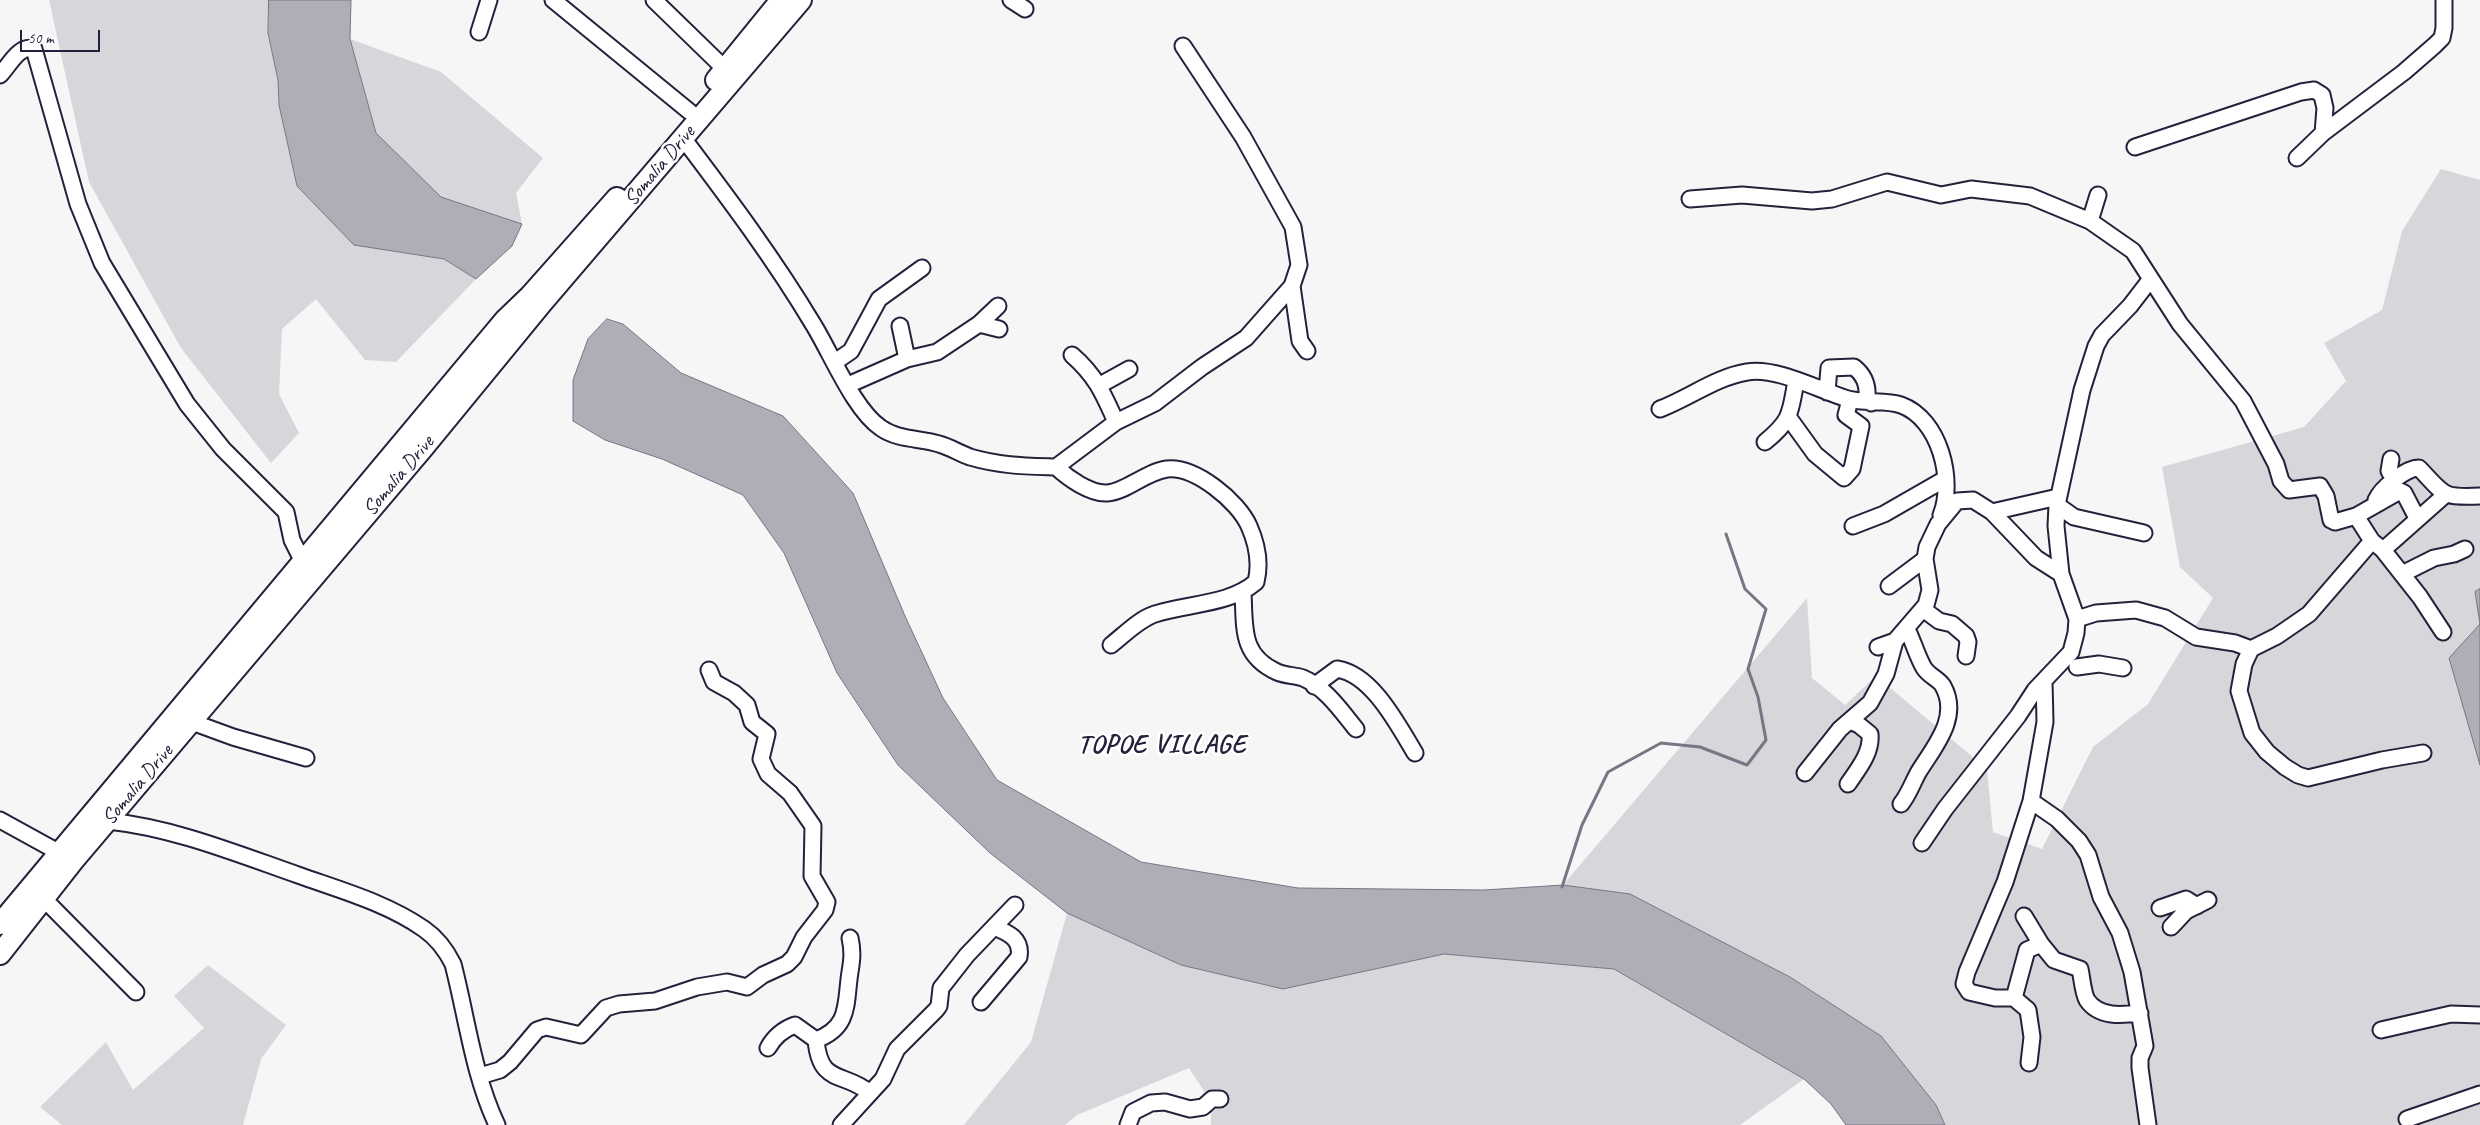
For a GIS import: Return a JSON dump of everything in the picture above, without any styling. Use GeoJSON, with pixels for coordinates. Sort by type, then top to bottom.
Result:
{"type":"FeatureCollection","features":[{"type":"Feature","properties":{"kind":"main road","name":"Somalia Drive"},"geometry":{"type":"LineString","coordinates":[[0,924],[505,320],[530,296],[670,139],[781,0]]}},
{"type":"Feature","properties":{"kind":"main road","name":"Somalia Drive"},"geometry":{"type":"LineString","coordinates":[[0,954],[108,821],[542,303],[801,0]]}},
{"type":"Feature","properties":{"kind":"street"},"geometry":{"type":"LineString","coordinates":[[480,32],[489,0]]}},
{"type":"Feature","properties":{"kind":"street"},"geometry":{"type":"LineString","coordinates":[[553,0],[690,112]]}},
{"type":"Feature","properties":{"kind":"street"},"geometry":{"type":"LineString","coordinates":[[654,0],[725,69]]}},
{"type":"Feature","properties":{"kind":"street"},"geometry":{"type":"LineString","coordinates":[[1011,0],[1025,9]]}},
{"type":"Feature","properties":{"kind":"street"},"geometry":{"type":"LineString","coordinates":[[2297,158],[2323,133],[2404,72],[2442,38],[2444,0]]}},
{"type":"Feature","properties":{"kind":"street"},"geometry":{"type":"LineString","coordinates":[[684,138],[752,229],[848,385],[877,425],[892,434],[940,444],[961,454],[1008,466],[1056,467],[1116,422],[1155,403],[1246,338],[1292,286],[1299,265],[1293,227],[1243,137],[1183,46]]}},
{"type":"Feature","properties":{"kind":"street"},"geometry":{"type":"LineString","coordinates":[[0,75],[18,53],[29,48],[34,49],[78,204],[102,263],[187,404],[223,449],[286,512],[292,540],[302,562]]}},
{"type":"Feature","properties":{"kind":"street"},"geometry":{"type":"LineString","coordinates":[[2135,147],[2284,97],[2314,90],[2322,95],[2324,101],[2323,133]]}},
{"type":"Feature","properties":{"kind":"street"},"geometry":{"type":"LineString","coordinates":[[1690,199],[1742,195],[1812,201],[1832,199],[1886,182],[1941,195],[1971,189],[2030,196],[2090,221],[2133,251],[2180,324],[2243,401],[2276,464],[2281,481],[2289,490],[2320,486],[2326,496],[2331,520],[2335,522],[2356,516],[2400,491],[2404,493],[2417,518]]}},
{"type":"Feature","properties":{"kind":"street"},"geometry":{"type":"LineString","coordinates":[[2090,221],[2098,195]]}},
{"type":"Feature","properties":{"kind":"street"},"geometry":{"type":"LineString","coordinates":[[835,362],[851,351],[879,299],[922,268]]}},
{"type":"Feature","properties":{"kind":"street"},"geometry":{"type":"LineString","coordinates":[[1922,842],[1945,809],[2018,716],[2035,690],[2071,652],[2076,633],[2077,619],[2061,574],[2056,526],[2058,501],[2082,390],[2096,346],[2102,336],[2130,306],[2150,280]]}},
{"type":"Feature","properties":{"kind":"street"},"geometry":{"type":"LineString","coordinates":[[1292,286],[1300,341],[1307,352]]}},
{"type":"Feature","properties":{"kind":"street"},"geometry":{"type":"LineString","coordinates":[[848,385],[907,359],[936,352],[979,324],[998,306]]}},
{"type":"Feature","properties":{"kind":"street"},"geometry":{"type":"LineString","coordinates":[[979,324],[999,329]]}},
{"type":"Feature","properties":{"kind":"street"},"geometry":{"type":"LineString","coordinates":[[900,326],[907,359]]}},
{"type":"Feature","properties":{"kind":"street"},"geometry":{"type":"LineString","coordinates":[[1072,355],[1088,369],[1100,385],[1116,422]]}},
{"type":"Feature","properties":{"kind":"street"},"geometry":{"type":"LineString","coordinates":[[1827,392],[1829,368],[1834,366],[1854,367],[1862,373],[1868,388],[1867,397],[1871,403]]}},
{"type":"Feature","properties":{"kind":"street"},"geometry":{"type":"LineString","coordinates":[[1100,385],[1129,369]]}},
{"type":"Feature","properties":{"kind":"street"},"geometry":{"type":"LineString","coordinates":[[1660,409],[1716,382],[1748,372],[1762,371],[1796,380],[1850,400],[1899,404],[1920,416],[1933,430],[1938,441],[1946,482],[1944,508],[1927,547],[1925,559],[1930,590],[1923,609],[1907,629],[1895,641],[1878,647]]}},
{"type":"Feature","properties":{"kind":"street"},"geometry":{"type":"LineString","coordinates":[[1765,442],[1783,428],[1789,418],[1796,380]]}},
{"type":"Feature","properties":{"kind":"street"},"geometry":{"type":"LineString","coordinates":[[1789,418],[1815,454],[1844,478],[1852,469],[1860,426],[1846,415],[1850,400]]}},
{"type":"Feature","properties":{"kind":"street"},"geometry":{"type":"LineString","coordinates":[[2391,458],[2389,471],[2395,480]]}},
{"type":"Feature","properties":{"kind":"street"},"geometry":{"type":"LineString","coordinates":[[1056,467],[1067,477],[1099,492],[1116,491],[1153,472],[1182,469],[1214,486],[1248,524],[1255,542],[1259,558],[1258,574],[1256,582],[1243,593],[1210,603],[1153,614],[1111,645]]}},
{"type":"Feature","properties":{"kind":"street"},"geometry":{"type":"LineString","coordinates":[[2374,506],[2377,496],[2412,468],[2418,468],[2445,495],[2455,497],[2480,496]]}},
{"type":"Feature","properties":{"kind":"street"},"geometry":{"type":"LineString","coordinates":[[1946,482],[1992,512],[2036,558],[2061,574]]}},
{"type":"Feature","properties":{"kind":"street"},"geometry":{"type":"LineString","coordinates":[[1853,526],[1884,514],[1946,482]]}},
{"type":"Feature","properties":{"kind":"street"},"geometry":{"type":"LineString","coordinates":[[2423,753],[2382,760],[2308,778],[2298,775],[2267,752],[2252,733],[2239,691],[2244,664],[2251,649],[2278,636],[2309,614],[2378,546],[2445,495]]}},
{"type":"Feature","properties":{"kind":"street"},"geometry":{"type":"LineString","coordinates":[[1938,524],[1957,501],[1972,500]]}},
{"type":"Feature","properties":{"kind":"street"},"geometry":{"type":"LineString","coordinates":[[1992,512],[2058,501]]}},
{"type":"Feature","properties":{"kind":"street"},"geometry":{"type":"LineString","coordinates":[[2058,501],[2074,518],[2144,533]]}},
{"type":"Feature","properties":{"kind":"street"},"geometry":{"type":"LineString","coordinates":[[2356,516],[2420,597],[2443,632]]}},
{"type":"Feature","properties":{"kind":"street"},"geometry":{"type":"LineString","coordinates":[[2402,574],[2434,558],[2454,554],[2465,548]]}},
{"type":"Feature","properties":{"kind":"street"},"geometry":{"type":"LineString","coordinates":[[1889,586],[1925,559]]}},
{"type":"Feature","properties":{"kind":"street"},"geometry":{"type":"LineString","coordinates":[[1243,593],[1246,641],[1256,656],[1275,672],[1303,678],[1314,686],[1336,704],[1356,729]]}},
{"type":"Feature","properties":{"kind":"street"},"geometry":{"type":"LineString","coordinates":[[1923,609],[1939,621],[1952,624],[1966,636],[1968,642],[1966,656]]}},
{"type":"Feature","properties":{"kind":"street"},"geometry":{"type":"LineString","coordinates":[[2077,619],[2096,613],[2136,610],[2164,618],[2196,637],[2235,643],[2251,649]]}},
{"type":"Feature","properties":{"kind":"street"},"geometry":{"type":"LineString","coordinates":[[1901,804],[1912,790],[1916,775],[1936,746],[1946,726],[1948,708],[1943,687],[1924,668],[1907,629]]}},
{"type":"Feature","properties":{"kind":"street"},"geometry":{"type":"LineString","coordinates":[[1805,773],[1840,729],[1870,702],[1882,682],[1895,641]]}},
{"type":"Feature","properties":{"kind":"street"},"geometry":{"type":"LineString","coordinates":[[2077,667],[2099,664],[2123,668]]}},
{"type":"Feature","properties":{"kind":"street"},"geometry":{"type":"LineString","coordinates":[[1314,686],[1337,669],[1350,671],[1372,688],[1415,753]]}},
{"type":"Feature","properties":{"kind":"street"},"geometry":{"type":"LineString","coordinates":[[480,1076],[500,1070],[510,1062],[537,1030],[546,1027],[581,1035],[606,1008],[619,1004],[655,1001],[697,987],[727,982],[747,987],[763,975],[787,964],[794,957],[804,937],[825,910],[827,902],[812,876],[813,826],[790,793],[768,774],[761,759],[767,734],[752,722],[747,705],[734,693],[714,682],[710,670]]}},
{"type":"Feature","properties":{"kind":"street"},"geometry":{"type":"LineString","coordinates":[[2029,1063],[2032,1037],[2028,1010],[2014,998],[1975,995],[1969,992],[1964,984],[1967,972],[2005,882],[2031,801],[2045,722],[2044,681]]}},
{"type":"Feature","properties":{"kind":"street"},"geometry":{"type":"LineString","coordinates":[[1848,784],[1869,749],[1870,739],[1870,734],[1860,725],[1850,721]]}},
{"type":"Feature","properties":{"kind":"street"},"geometry":{"type":"LineString","coordinates":[[192,722],[233,737],[306,758]]}},
{"type":"Feature","properties":{"kind":"street"},"geometry":{"type":"LineString","coordinates":[[2031,801],[2057,819],[2079,841],[2088,855],[2101,897],[2120,933],[2132,972],[2145,1046],[2140,1068],[2148,1125]]}},
{"type":"Feature","properties":{"kind":"street"},"geometry":{"type":"LineString","coordinates":[[0,820],[60,853]]}},
{"type":"Feature","properties":{"kind":"street"},"geometry":{"type":"LineString","coordinates":[[108,821],[163,829],[236,852],[351,893],[425,930],[447,952],[453,964],[472,1051],[487,1104],[497,1125]]}},
{"type":"Feature","properties":{"kind":"street"},"geometry":{"type":"LineString","coordinates":[[44,899],[136,992]]}},
{"type":"Feature","properties":{"kind":"street"},"geometry":{"type":"LineString","coordinates":[[2160,908],[2186,899],[2203,903],[2180,916],[2171,927]]}},
{"type":"Feature","properties":{"kind":"street"},"geometry":{"type":"LineString","coordinates":[[841,1125],[883,1079],[897,1048],[939,1006],[941,988],[967,955],[1015,905]]}},
{"type":"Feature","properties":{"kind":"street"},"geometry":{"type":"LineString","coordinates":[[2024,916],[2041,944],[2054,960],[2080,969],[2087,1000],[2099,1010],[2116,1016],[2140,1013]]}},
{"type":"Feature","properties":{"kind":"street"},"geometry":{"type":"LineString","coordinates":[[981,1002],[1019,957],[1020,948],[1017,941],[1006,932],[994,927]]}},
{"type":"Feature","properties":{"kind":"street"},"geometry":{"type":"LineString","coordinates":[[816,1040],[832,1032],[840,1025],[845,1013],[852,962],[850,938]]}},
{"type":"Feature","properties":{"kind":"street"},"geometry":{"type":"LineString","coordinates":[[2014,998],[2027,950],[2041,944]]}},
{"type":"Feature","properties":{"kind":"street"},"geometry":{"type":"LineString","coordinates":[[2381,1030],[2451,1014],[2480,1015]]}},
{"type":"Feature","properties":{"kind":"street"},"geometry":{"type":"LineString","coordinates":[[768,1048],[772,1041],[787,1028],[795,1026],[816,1040],[821,1064],[828,1072],[841,1080],[862,1086],[870,1093]]}},
{"type":"Feature","properties":{"kind":"street"},"geometry":{"type":"LineString","coordinates":[[2406,1118],[2480,1094]]}},
{"type":"Feature","properties":{"kind":"street"},"geometry":{"type":"LineString","coordinates":[[1128,1125],[1133,1112],[1151,1103],[1165,1102],[1190,1109],[1203,1107],[1212,1099],[1220,1099]]}},
{"type":"Feature","properties":{"kind":"shaded area"},"geometry":{"type":"Polygon","coordinates":[[[49,0],[269,0],[268,33],[278,80],[279,105],[297,186],[354,244],[444,259],[476,279],[396,362],[365,360],[316,299],[282,329],[279,394],[299,433],[271,463],[181,348],[89,182],[49,0]]]}},
{"type":"Feature","properties":{"kind":"shaded area"},"geometry":{"type":"Polygon","coordinates":[[[269,0],[351,0],[350,39],[376,133],[441,197],[522,224],[512,246],[476,279],[444,259],[354,245],[297,186],[279,105],[278,80],[268,33],[269,0]]]}},
{"type":"Feature","properties":{"kind":"shaded area"},"geometry":{"type":"Polygon","coordinates":[[[350,39],[441,72],[543,158],[516,193],[522,224],[441,197],[376,133],[350,39]]]}},
{"type":"Feature","properties":{"kind":"shaded area"},"geometry":{"type":"Polygon","coordinates":[[[2441,169],[2480,180],[2480,1125],[1945,1125],[1936,1105],[1881,1036],[1790,977],[1630,894],[1563,885],[1807,598],[1812,678],[1845,705],[1876,676],[1987,769],[1993,832],[2042,849],[2093,747],[2148,704],[2213,598],[2180,567],[2162,467],[2304,427],[2346,381],[2324,343],[2382,310],[2402,231],[2441,169]]]}},
{"type":"Feature","properties":{"kind":"shaded area"},"geometry":{"type":"Polygon","coordinates":[[[607,319],[623,324],[681,373],[783,416],[853,493],[905,616],[943,698],[997,780],[1141,862],[1298,888],[1484,890],[1563,885],[1630,894],[1790,977],[1881,1036],[1936,1105],[1945,1125],[1846,1125],[1831,1104],[1804,1079],[1614,969],[1444,954],[1283,989],[1181,965],[1067,913],[990,853],[898,765],[837,673],[784,553],[743,495],[662,459],[605,440],[573,421],[573,380],[588,339],[607,319]]]}},
{"type":"Feature","properties":{"kind":"shaded area"},"geometry":{"type":"Polygon","coordinates":[[[2480,589],[2480,624],[2475,592],[2480,589]]]}},
{"type":"Feature","properties":{"kind":"shaded area"},"geometry":{"type":"Polygon","coordinates":[[[2480,624],[2480,765],[2449,658],[2480,624]]]}},
{"type":"Feature","properties":{"kind":"shaded area"},"geometry":{"type":"Polygon","coordinates":[[[1067,913],[1181,965],[1283,989],[1444,954],[1614,969],[1804,1079],[1740,1125],[1211,1125],[1211,1102],[1189,1068],[1077,1115],[1065,1125],[964,1125],[1031,1042],[1067,913]]]}},
{"type":"Feature","properties":{"kind":"shaded area"},"geometry":{"type":"Polygon","coordinates":[[[208,965],[286,1025],[261,1059],[243,1125],[62,1125],[40,1107],[106,1042],[133,1090],[204,1028],[174,996],[208,965]]]}},
{"type":"Feature","properties":{"kind":"waterway"},"geometry":{"type":"LineString","coordinates":[[1562,887],[1582,825],[1608,772],[1661,743],[1700,747],[1747,765],[1766,740],[1758,697],[1748,669],[1766,609],[1745,589],[1726,534]]}},
{"type":"Feature","properties":{"kind":"district","name":"TOPOE VILLAGE"},"geometry":{"type":"Point","coordinates":[1162,745]}}]}
